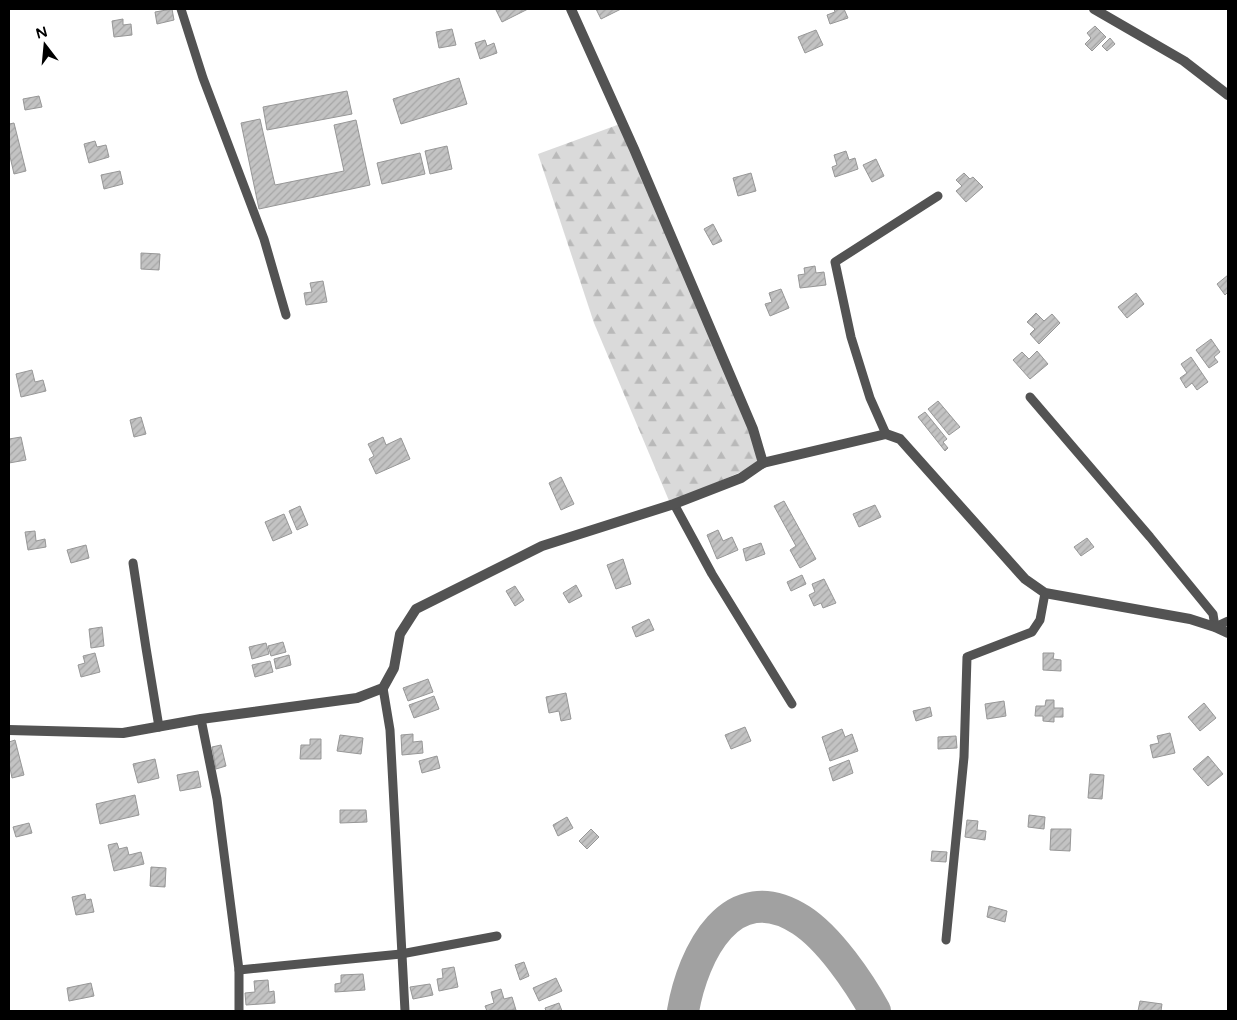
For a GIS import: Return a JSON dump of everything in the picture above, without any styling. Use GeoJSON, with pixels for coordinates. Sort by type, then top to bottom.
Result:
{"type":"FeatureCollection","features":[{"type":"Feature","properties":{"kind":"street"},"geometry":{"type":"LineString","coordinates":[[571,9],[634,149],[749,420],[763,463]]}},
{"type":"Feature","properties":{"kind":"street"},"geometry":{"type":"LineString","coordinates":[[1094,9],[1184,61],[1228,95]]}},
{"type":"Feature","properties":{"kind":"street"},"geometry":{"type":"LineString","coordinates":[[9,730],[123,733],[202,719],[357,698],[383,688],[394,668],[400,634],[416,609],[542,546],[674,504],[741,478],[763,463],[886,434],[900,439],[1025,580],[1045,593],[1190,619],[1228,633]]}},
{"type":"Feature","properties":{"kind":"lane"},"geometry":{"type":"LineString","coordinates":[[181,9],[203,78],[264,239],[286,315]]}},
{"type":"Feature","properties":{"kind":"lane"},"geometry":{"type":"LineString","coordinates":[[886,434],[870,398],[851,338],[835,262],[938,196]]}},
{"type":"Feature","properties":{"kind":"lane"},"geometry":{"type":"LineString","coordinates":[[1030,397],[1213,614],[1215,627],[1228,621]]}},
{"type":"Feature","properties":{"kind":"lane"},"geometry":{"type":"LineString","coordinates":[[674,504],[712,574],[792,704]]}},
{"type":"Feature","properties":{"kind":"lane"},"geometry":{"type":"LineString","coordinates":[[133,563],[160,727]]}},
{"type":"Feature","properties":{"kind":"lane"},"geometry":{"type":"LineString","coordinates":[[946,940],[964,757],[967,657],[1032,632],[1040,620],[1045,593]]}},
{"type":"Feature","properties":{"kind":"lane"},"geometry":{"type":"LineString","coordinates":[[383,688],[390,730],[405,1011]]}},
{"type":"Feature","properties":{"kind":"lane"},"geometry":{"type":"LineString","coordinates":[[202,719],[217,799],[239,970],[239,1011]]}},
{"type":"Feature","properties":{"kind":"lane"},"geometry":{"type":"LineString","coordinates":[[239,970],[401,954],[498,936]]}},
{"type":"Feature","properties":{"kind":"green space"},"geometry":{"type":"Polygon","coordinates":[[[620,124],[752,429],[761,463],[670,503],[594,323],[538,154],[620,124]]]}},
{"type":"Feature","properties":{"kind":"building"},"geometry":{"type":"Polygon","coordinates":[[[172,9],[174,20],[157,24],[155,12],[172,9]]]}},
{"type":"Feature","properties":{"kind":"building"},"geometry":{"type":"Polygon","coordinates":[[[528,9],[502,22],[496,10],[528,9]]]}},
{"type":"Feature","properties":{"kind":"building"},"geometry":{"type":"Polygon","coordinates":[[[596,9],[621,9],[601,19],[596,9]]]}},
{"type":"Feature","properties":{"kind":"building"},"geometry":{"type":"Polygon","coordinates":[[[834,9],[844,9],[848,18],[830,24],[827,15],[835,12],[834,9]]]}},
{"type":"Feature","properties":{"kind":"building"},"geometry":{"type":"Polygon","coordinates":[[[123,19],[123,25],[131,24],[132,35],[114,37],[112,21],[123,19]]]}},
{"type":"Feature","properties":{"kind":"building"},"geometry":{"type":"Polygon","coordinates":[[[1095,26],[1106,37],[1092,51],[1085,44],[1091,38],[1087,33],[1095,26]]]}},
{"type":"Feature","properties":{"kind":"building"},"geometry":{"type":"Polygon","coordinates":[[[452,29],[456,45],[439,48],[436,32],[452,29]]]}},
{"type":"Feature","properties":{"kind":"building"},"geometry":{"type":"Polygon","coordinates":[[[816,30],[823,45],[805,53],[798,37],[816,30]]]}},
{"type":"Feature","properties":{"kind":"building"},"geometry":{"type":"Polygon","coordinates":[[[1110,38],[1115,44],[1107,51],[1102,46],[1110,38]]]}},
{"type":"Feature","properties":{"kind":"building"},"geometry":{"type":"Polygon","coordinates":[[[485,40],[487,46],[494,43],[497,53],[480,59],[475,43],[485,40]]]}},
{"type":"Feature","properties":{"kind":"building"},"geometry":{"type":"Polygon","coordinates":[[[459,78],[467,104],[401,124],[393,99],[459,78]]]}},
{"type":"Feature","properties":{"kind":"building"},"geometry":{"type":"Polygon","coordinates":[[[347,91],[352,114],[267,130],[263,107],[347,91]]]}},
{"type":"Feature","properties":{"kind":"building"},"geometry":{"type":"Polygon","coordinates":[[[39,96],[42,107],[25,110],[23,99],[39,96]]]}},
{"type":"Feature","properties":{"kind":"building"},"geometry":{"type":"Polygon","coordinates":[[[260,119],[275,185],[344,171],[334,125],[356,120],[370,185],[259,209],[241,123],[260,119]]]}},
{"type":"Feature","properties":{"kind":"building"},"geometry":{"type":"Polygon","coordinates":[[[14,123],[26,171],[14,174],[9,152],[9,124],[14,123]]]}},
{"type":"Feature","properties":{"kind":"building"},"geometry":{"type":"Polygon","coordinates":[[[95,141],[97,147],[106,145],[109,157],[89,163],[84,144],[95,141]]]}},
{"type":"Feature","properties":{"kind":"building"},"geometry":{"type":"Polygon","coordinates":[[[447,146],[452,169],[430,174],[425,151],[447,146]]]}},
{"type":"Feature","properties":{"kind":"building"},"geometry":{"type":"Polygon","coordinates":[[[846,151],[849,160],[855,158],[858,169],[835,177],[832,167],[837,165],[834,155],[846,151]]]}},
{"type":"Feature","properties":{"kind":"building"},"geometry":{"type":"Polygon","coordinates":[[[420,153],[425,174],[382,184],[377,163],[420,153]]]}},
{"type":"Feature","properties":{"kind":"building"},"geometry":{"type":"Polygon","coordinates":[[[876,159],[884,176],[872,182],[863,165],[876,159]]]}},
{"type":"Feature","properties":{"kind":"building"},"geometry":{"type":"Polygon","coordinates":[[[120,171],[123,184],[104,189],[101,175],[120,171]]]}},
{"type":"Feature","properties":{"kind":"building"},"geometry":{"type":"Polygon","coordinates":[[[751,173],[756,191],[738,196],[733,178],[751,173]]]}},
{"type":"Feature","properties":{"kind":"building"},"geometry":{"type":"Polygon","coordinates":[[[964,173],[970,179],[973,177],[983,187],[966,202],[956,191],[962,186],[956,180],[964,173]]]}},
{"type":"Feature","properties":{"kind":"building"},"geometry":{"type":"Polygon","coordinates":[[[713,224],[722,241],[713,245],[704,229],[713,224]]]}},
{"type":"Feature","properties":{"kind":"building"},"geometry":{"type":"Polygon","coordinates":[[[141,253],[160,254],[159,270],[141,269],[141,253]]]}},
{"type":"Feature","properties":{"kind":"building"},"geometry":{"type":"Polygon","coordinates":[[[815,266],[816,273],[824,272],[826,285],[800,288],[798,275],[805,274],[804,268],[815,266]]]}},
{"type":"Feature","properties":{"kind":"building"},"geometry":{"type":"Polygon","coordinates":[[[1228,275],[1228,292],[1225,295],[1217,284],[1228,275]]]}},
{"type":"Feature","properties":{"kind":"building"},"geometry":{"type":"Polygon","coordinates":[[[323,281],[327,302],[306,305],[304,293],[312,292],[310,283],[323,281]]]}},
{"type":"Feature","properties":{"kind":"building"},"geometry":{"type":"Polygon","coordinates":[[[781,289],[789,308],[770,316],[765,304],[772,302],[769,293],[781,289]]]}},
{"type":"Feature","properties":{"kind":"building"},"geometry":{"type":"Polygon","coordinates":[[[1136,293],[1144,304],[1127,318],[1118,307],[1136,293]]]}},
{"type":"Feature","properties":{"kind":"building"},"geometry":{"type":"Polygon","coordinates":[[[1036,313],[1044,321],[1052,314],[1060,323],[1039,344],[1030,334],[1035,329],[1027,322],[1036,313]]]}},
{"type":"Feature","properties":{"kind":"building"},"geometry":{"type":"Polygon","coordinates":[[[1211,339],[1220,352],[1214,357],[1218,362],[1209,368],[1196,350],[1211,339]]]}},
{"type":"Feature","properties":{"kind":"building"},"geometry":{"type":"Polygon","coordinates":[[[1037,351],[1048,364],[1030,379],[1013,360],[1022,352],[1029,359],[1037,351]]]}},
{"type":"Feature","properties":{"kind":"building"},"geometry":{"type":"Polygon","coordinates":[[[1191,357],[1208,382],[1197,390],[1192,383],[1186,388],[1180,378],[1187,373],[1181,364],[1191,357]]]}},
{"type":"Feature","properties":{"kind":"building"},"geometry":{"type":"Polygon","coordinates":[[[32,370],[35,382],[43,380],[46,391],[21,397],[16,374],[32,370]]]}},
{"type":"Feature","properties":{"kind":"building"},"geometry":{"type":"Polygon","coordinates":[[[938,401],[960,427],[949,435],[928,409],[938,401]]]}},
{"type":"Feature","properties":{"kind":"building"},"geometry":{"type":"Polygon","coordinates":[[[925,412],[947,439],[943,442],[948,448],[945,451],[918,417],[925,412]]]}},
{"type":"Feature","properties":{"kind":"building"},"geometry":{"type":"Polygon","coordinates":[[[141,417],[146,434],[134,437],[130,420],[141,417]]]}},
{"type":"Feature","properties":{"kind":"building"},"geometry":{"type":"Polygon","coordinates":[[[21,437],[26,460],[9,463],[9,439],[21,437]]]}},
{"type":"Feature","properties":{"kind":"building"},"geometry":{"type":"Polygon","coordinates":[[[383,437],[386,445],[401,438],[410,459],[376,474],[369,459],[374,456],[368,444],[383,437]]]}},
{"type":"Feature","properties":{"kind":"building"},"geometry":{"type":"Polygon","coordinates":[[[561,477],[574,504],[561,510],[549,483],[561,477]]]}},
{"type":"Feature","properties":{"kind":"building"},"geometry":{"type":"Polygon","coordinates":[[[784,501],[816,559],[800,568],[790,550],[796,546],[774,506],[784,501]]]}},
{"type":"Feature","properties":{"kind":"building"},"geometry":{"type":"Polygon","coordinates":[[[875,505],[881,517],[859,527],[853,514],[875,505]]]}},
{"type":"Feature","properties":{"kind":"building"},"geometry":{"type":"Polygon","coordinates":[[[300,506],[308,525],[297,530],[289,511],[300,506]]]}},
{"type":"Feature","properties":{"kind":"building"},"geometry":{"type":"Polygon","coordinates":[[[284,514],[292,533],[273,541],[265,522],[284,514]]]}},
{"type":"Feature","properties":{"kind":"building"},"geometry":{"type":"Polygon","coordinates":[[[718,530],[723,541],[732,537],[738,550],[717,559],[707,535],[718,530]]]}},
{"type":"Feature","properties":{"kind":"building"},"geometry":{"type":"Polygon","coordinates":[[[35,531],[36,541],[45,539],[46,547],[28,550],[25,532],[35,531]]]}},
{"type":"Feature","properties":{"kind":"building"},"geometry":{"type":"Polygon","coordinates":[[[1087,538],[1094,547],[1081,556],[1074,547],[1087,538]]]}},
{"type":"Feature","properties":{"kind":"building"},"geometry":{"type":"Polygon","coordinates":[[[761,543],[765,554],[746,561],[743,549],[761,543]]]}},
{"type":"Feature","properties":{"kind":"building"},"geometry":{"type":"Polygon","coordinates":[[[86,545],[89,558],[71,563],[67,550],[86,545]]]}},
{"type":"Feature","properties":{"kind":"building"},"geometry":{"type":"Polygon","coordinates":[[[623,559],[631,584],[616,589],[607,565],[623,559]]]}},
{"type":"Feature","properties":{"kind":"building"},"geometry":{"type":"Polygon","coordinates":[[[802,575],[806,584],[791,591],[787,582],[802,575]]]}},
{"type":"Feature","properties":{"kind":"building"},"geometry":{"type":"Polygon","coordinates":[[[824,579],[836,603],[823,608],[821,603],[814,606],[809,595],[815,592],[812,584],[824,579]]]}},
{"type":"Feature","properties":{"kind":"building"},"geometry":{"type":"Polygon","coordinates":[[[576,585],[582,596],[569,603],[563,593],[576,585]]]}},
{"type":"Feature","properties":{"kind":"building"},"geometry":{"type":"Polygon","coordinates":[[[515,586],[524,600],[515,606],[506,591],[515,586]]]}},
{"type":"Feature","properties":{"kind":"building"},"geometry":{"type":"Polygon","coordinates":[[[649,619],[654,630],[636,637],[632,627],[649,619]]]}},
{"type":"Feature","properties":{"kind":"building"},"geometry":{"type":"Polygon","coordinates":[[[102,627],[104,646],[91,648],[89,629],[102,627]]]}},
{"type":"Feature","properties":{"kind":"building"},"geometry":{"type":"Polygon","coordinates":[[[283,642],[286,652],[271,656],[268,646],[283,642]]]}},
{"type":"Feature","properties":{"kind":"building"},"geometry":{"type":"Polygon","coordinates":[[[266,643],[269,654],[252,659],[249,647],[266,643]]]}},
{"type":"Feature","properties":{"kind":"building"},"geometry":{"type":"Polygon","coordinates":[[[95,653],[100,672],[81,677],[78,665],[85,663],[83,656],[95,653]]]}},
{"type":"Feature","properties":{"kind":"building"},"geometry":{"type":"Polygon","coordinates":[[[1043,653],[1054,653],[1053,659],[1061,660],[1061,671],[1043,670],[1043,653]]]}},
{"type":"Feature","properties":{"kind":"building"},"geometry":{"type":"Polygon","coordinates":[[[289,655],[291,665],[276,669],[274,659],[289,655]]]}},
{"type":"Feature","properties":{"kind":"building"},"geometry":{"type":"Polygon","coordinates":[[[270,661],[273,672],[255,677],[252,665],[270,661]]]}},
{"type":"Feature","properties":{"kind":"building"},"geometry":{"type":"Polygon","coordinates":[[[428,679],[433,692],[408,701],[403,688],[428,679]]]}},
{"type":"Feature","properties":{"kind":"building"},"geometry":{"type":"Polygon","coordinates":[[[566,693],[571,719],[561,721],[559,711],[549,713],[546,697],[566,693]]]}},
{"type":"Feature","properties":{"kind":"building"},"geometry":{"type":"Polygon","coordinates":[[[434,696],[439,709],[414,718],[409,705],[434,696]]]}},
{"type":"Feature","properties":{"kind":"building"},"geometry":{"type":"Polygon","coordinates":[[[1046,700],[1054,700],[1054,708],[1063,708],[1063,717],[1054,717],[1054,722],[1043,721],[1043,716],[1035,716],[1036,706],[1045,706],[1046,700]]]}},
{"type":"Feature","properties":{"kind":"building"},"geometry":{"type":"Polygon","coordinates":[[[1004,701],[1006,716],[987,719],[985,704],[1004,701]]]}},
{"type":"Feature","properties":{"kind":"building"},"geometry":{"type":"Polygon","coordinates":[[[1204,703],[1216,718],[1200,731],[1188,717],[1204,703]]]}},
{"type":"Feature","properties":{"kind":"building"},"geometry":{"type":"Polygon","coordinates":[[[930,707],[932,716],[916,721],[913,711],[930,707]]]}},
{"type":"Feature","properties":{"kind":"building"},"geometry":{"type":"Polygon","coordinates":[[[745,727],[751,741],[731,749],[725,735],[745,727]]]}},
{"type":"Feature","properties":{"kind":"building"},"geometry":{"type":"Polygon","coordinates":[[[842,729],[845,737],[852,734],[858,751],[830,761],[822,737],[842,729]]]}},
{"type":"Feature","properties":{"kind":"building"},"geometry":{"type":"Polygon","coordinates":[[[1170,733],[1175,753],[1153,758],[1150,745],[1159,743],[1157,736],[1170,733]]]}},
{"type":"Feature","properties":{"kind":"building"},"geometry":{"type":"Polygon","coordinates":[[[413,734],[413,742],[422,741],[423,753],[402,755],[401,735],[413,734]]]}},
{"type":"Feature","properties":{"kind":"building"},"geometry":{"type":"Polygon","coordinates":[[[340,735],[363,738],[361,754],[337,751],[340,735]]]}},
{"type":"Feature","properties":{"kind":"building"},"geometry":{"type":"Polygon","coordinates":[[[956,736],[957,748],[938,749],[938,737],[956,736]]]}},
{"type":"Feature","properties":{"kind":"building"},"geometry":{"type":"Polygon","coordinates":[[[310,739],[321,739],[321,759],[300,759],[301,745],[310,745],[310,739]]]}},
{"type":"Feature","properties":{"kind":"building"},"geometry":{"type":"Polygon","coordinates":[[[15,740],[24,775],[12,778],[9,763],[9,742],[15,740]]]}},
{"type":"Feature","properties":{"kind":"building"},"geometry":{"type":"Polygon","coordinates":[[[221,745],[226,766],[216,769],[212,747],[221,745]]]}},
{"type":"Feature","properties":{"kind":"building"},"geometry":{"type":"Polygon","coordinates":[[[437,756],[440,768],[422,773],[419,761],[437,756]]]}},
{"type":"Feature","properties":{"kind":"building"},"geometry":{"type":"Polygon","coordinates":[[[1208,756],[1223,774],[1208,786],[1193,769],[1208,756]]]}},
{"type":"Feature","properties":{"kind":"building"},"geometry":{"type":"Polygon","coordinates":[[[155,759],[159,778],[138,783],[133,764],[155,759]]]}},
{"type":"Feature","properties":{"kind":"building"},"geometry":{"type":"Polygon","coordinates":[[[849,760],[853,773],[833,781],[829,768],[849,760]]]}},
{"type":"Feature","properties":{"kind":"building"},"geometry":{"type":"Polygon","coordinates":[[[198,771],[201,787],[180,791],[177,775],[198,771]]]}},
{"type":"Feature","properties":{"kind":"building"},"geometry":{"type":"Polygon","coordinates":[[[1090,774],[1104,775],[1102,799],[1088,798],[1090,774]]]}},
{"type":"Feature","properties":{"kind":"building"},"geometry":{"type":"Polygon","coordinates":[[[135,795],[139,815],[100,824],[96,804],[135,795]]]}},
{"type":"Feature","properties":{"kind":"building"},"geometry":{"type":"Polygon","coordinates":[[[340,810],[366,810],[367,822],[340,823],[340,810]]]}},
{"type":"Feature","properties":{"kind":"building"},"geometry":{"type":"Polygon","coordinates":[[[1029,815],[1045,817],[1044,829],[1028,827],[1029,815]]]}},
{"type":"Feature","properties":{"kind":"building"},"geometry":{"type":"Polygon","coordinates":[[[567,817],[573,828],[558,836],[553,825],[567,817]]]}},
{"type":"Feature","properties":{"kind":"building"},"geometry":{"type":"Polygon","coordinates":[[[967,820],[978,821],[977,830],[986,831],[985,840],[965,837],[967,820]]]}},
{"type":"Feature","properties":{"kind":"building"},"geometry":{"type":"Polygon","coordinates":[[[29,823],[32,833],[16,837],[13,827],[29,823]]]}},
{"type":"Feature","properties":{"kind":"building"},"geometry":{"type":"Polygon","coordinates":[[[591,829],[599,837],[587,849],[579,841],[591,829]]]}},
{"type":"Feature","properties":{"kind":"building"},"geometry":{"type":"Polygon","coordinates":[[[1051,829],[1071,829],[1070,851],[1050,850],[1051,829]]]}},
{"type":"Feature","properties":{"kind":"building"},"geometry":{"type":"Polygon","coordinates":[[[117,843],[119,849],[127,847],[129,855],[141,852],[144,864],[114,871],[108,845],[117,843]]]}},
{"type":"Feature","properties":{"kind":"building"},"geometry":{"type":"Polygon","coordinates":[[[932,851],[947,852],[946,862],[931,861],[932,851]]]}},
{"type":"Feature","properties":{"kind":"building"},"geometry":{"type":"Polygon","coordinates":[[[151,867],[166,868],[165,887],[150,886],[151,867]]]}},
{"type":"Feature","properties":{"kind":"building"},"geometry":{"type":"Polygon","coordinates":[[[85,894],[86,900],[91,899],[94,912],[76,915],[72,897],[85,894]]]}},
{"type":"Feature","properties":{"kind":"building"},"geometry":{"type":"Polygon","coordinates":[[[989,906],[1007,911],[1005,922],[987,917],[989,906]]]}},
{"type":"Feature","properties":{"kind":"building"},"geometry":{"type":"Polygon","coordinates":[[[524,962],[529,976],[520,980],[515,965],[524,962]]]}},
{"type":"Feature","properties":{"kind":"building"},"geometry":{"type":"Polygon","coordinates":[[[454,967],[458,987],[439,991],[437,979],[443,978],[442,969],[454,967]]]}},
{"type":"Feature","properties":{"kind":"building"},"geometry":{"type":"Polygon","coordinates":[[[363,974],[365,990],[335,992],[335,984],[341,983],[341,975],[363,974]]]}},
{"type":"Feature","properties":{"kind":"building"},"geometry":{"type":"Polygon","coordinates":[[[556,978],[562,991],[539,1001],[533,988],[556,978]]]}},
{"type":"Feature","properties":{"kind":"building"},"geometry":{"type":"Polygon","coordinates":[[[268,980],[269,992],[274,991],[275,1003],[246,1005],[245,993],[255,992],[254,981],[268,980]]]}},
{"type":"Feature","properties":{"kind":"building"},"geometry":{"type":"Polygon","coordinates":[[[91,983],[94,996],[69,1001],[67,988],[91,983]]]}},
{"type":"Feature","properties":{"kind":"building"},"geometry":{"type":"Polygon","coordinates":[[[430,984],[433,995],[413,999],[410,987],[430,984]]]}},
{"type":"Feature","properties":{"kind":"building"},"geometry":{"type":"Polygon","coordinates":[[[501,989],[504,999],[512,997],[516,1010],[487,1011],[485,1006],[494,1003],[491,992],[501,989]]]}},
{"type":"Feature","properties":{"kind":"building"},"geometry":{"type":"Polygon","coordinates":[[[1140,1001],[1162,1004],[1161,1011],[1138,1011],[1140,1001]]]}},
{"type":"Feature","properties":{"kind":"building"},"geometry":{"type":"Polygon","coordinates":[[[559,1003],[562,1011],[546,1011],[545,1008],[559,1003]]]}},
{"type":"Feature","properties":{"kind":"waterway"},"geometry":{"type":"LineString","coordinates":[[683,1011],[696,966],[706,945],[720,927],[736,914],[754,907],[776,909],[801,920],[812,928],[842,961],[861,987],[875,1011]]}}]}
